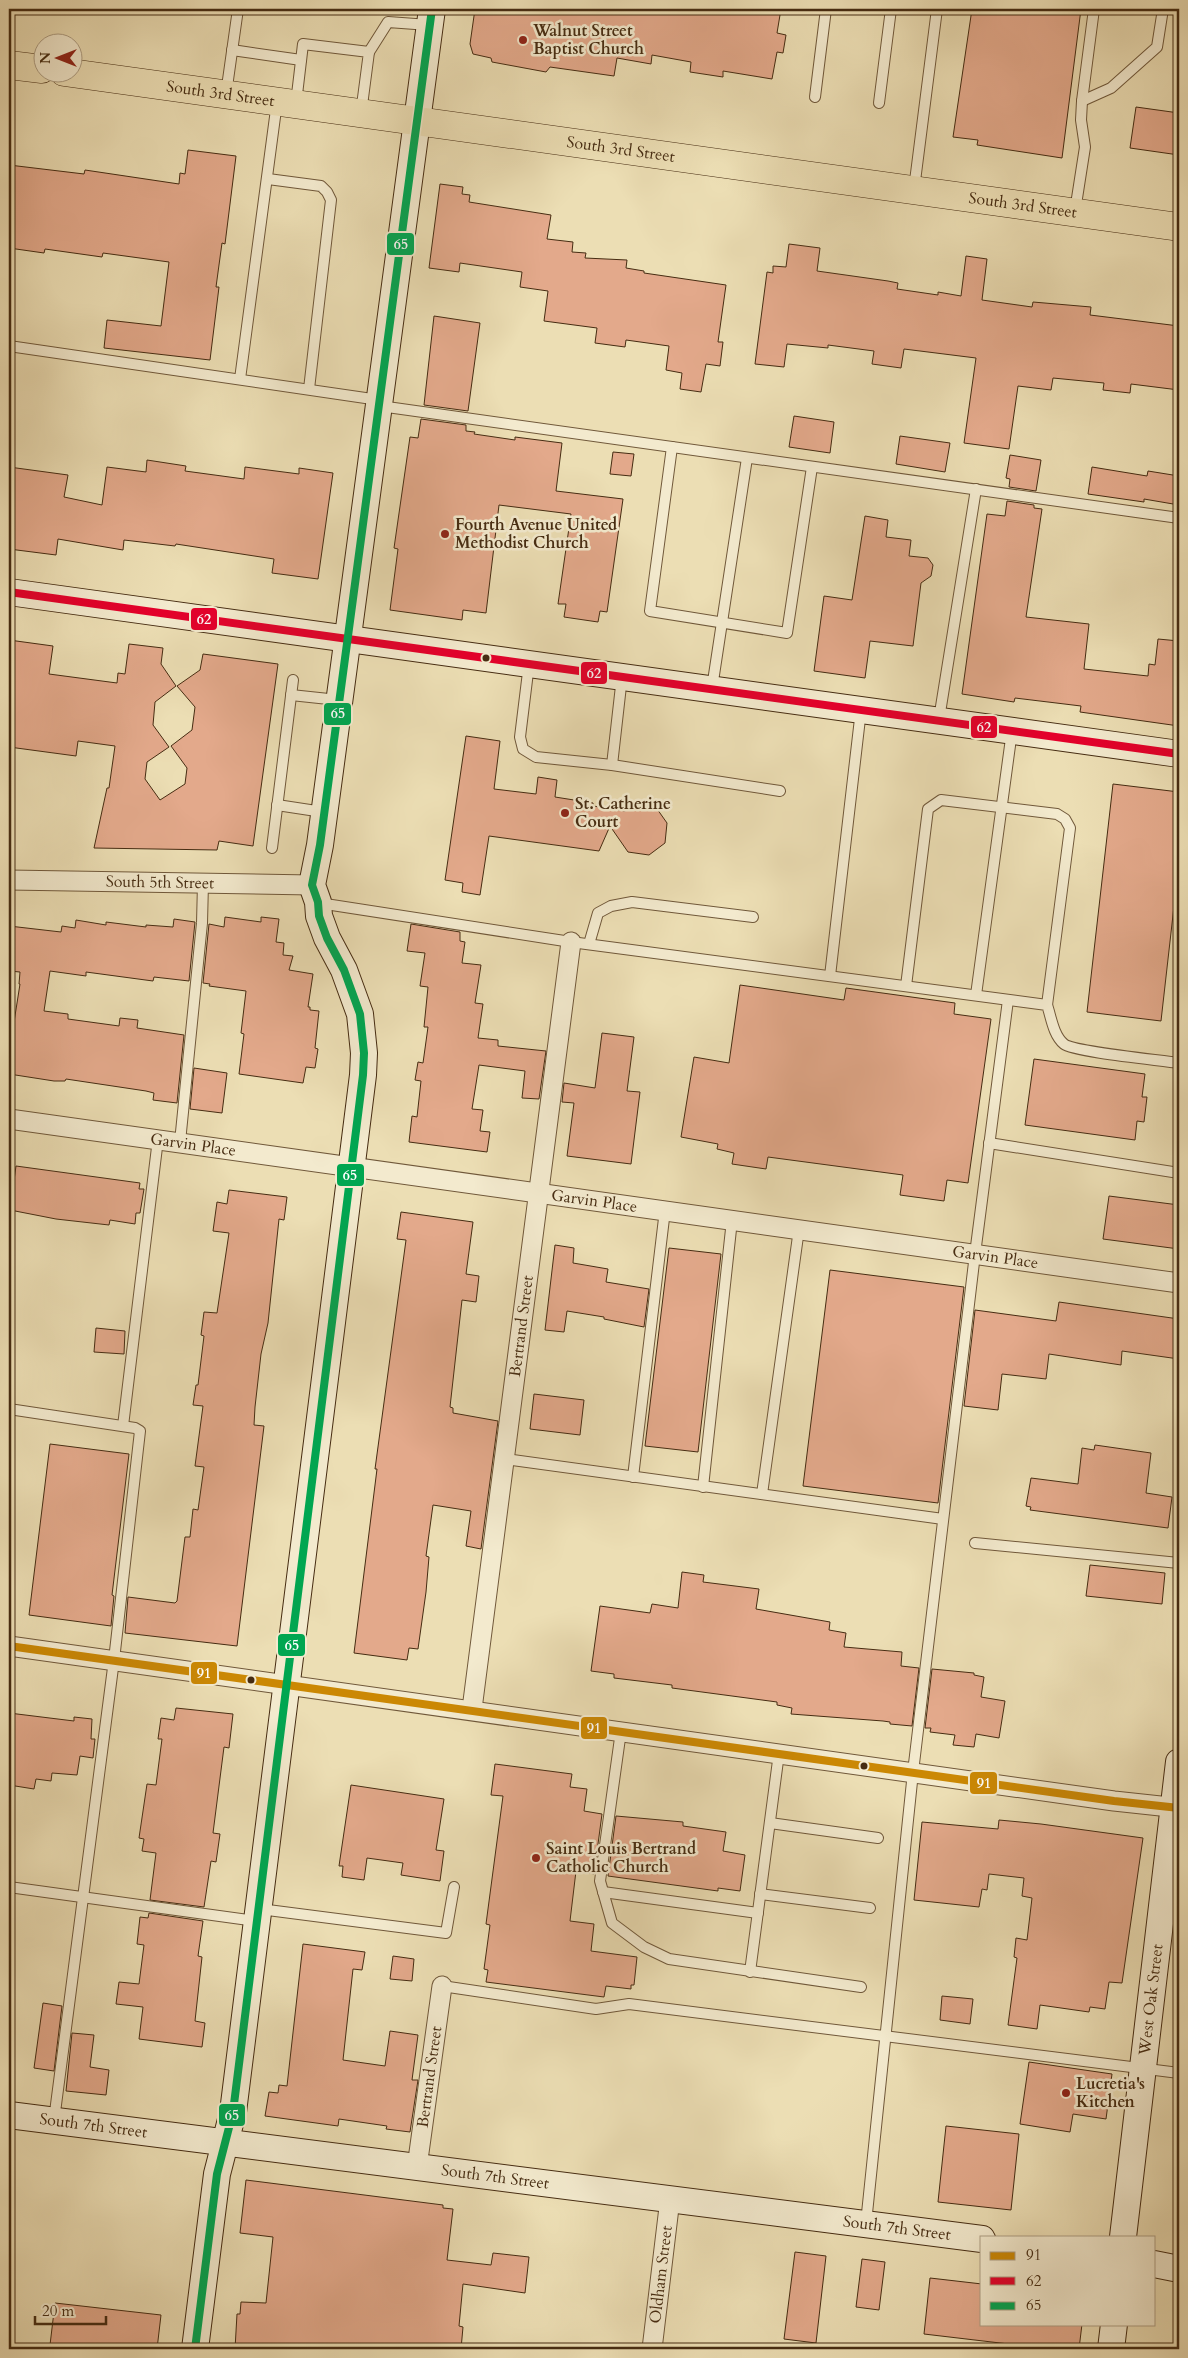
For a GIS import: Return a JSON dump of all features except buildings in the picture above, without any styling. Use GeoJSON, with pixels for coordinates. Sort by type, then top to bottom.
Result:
{"type":"FeatureCollection","features":[{"type":"Feature","properties":{"kind":"main road"},"geometry":{"type":"LineString","coordinates":[[9,65],[32,68]]}},
{"type":"Feature","properties":{"kind":"main road","name":"South 3rd Street"},"geometry":{"type":"LineString","coordinates":[[82,75],[1179,227]]}},
{"type":"Feature","properties":{"kind":"street"},"geometry":{"type":"LineString","coordinates":[[195,2349],[217,2174],[233,2112],[363,1075],[364,1033],[355,996],[327,938],[319,916],[315,894],[338,700],[380,403],[431,17]]}},
{"type":"Feature","properties":{"kind":"street"},"geometry":{"type":"LineString","coordinates":[[9,592],[1179,754]]}},
{"type":"Feature","properties":{"kind":"street","name":"South 5th Street"},"geometry":{"type":"LineString","coordinates":[[9,880],[203,883],[315,894]]}},
{"type":"Feature","properties":{"kind":"street","name":"Bertrand Street"},"geometry":{"type":"LineString","coordinates":[[472,1709],[540,1193],[580,943]]}},
{"type":"Feature","properties":{"kind":"street","name":"Garvin Place"},"geometry":{"type":"LineString","coordinates":[[9,1119],[1179,1284]]}},
{"type":"Feature","properties":{"kind":"street"},"geometry":{"type":"LineString","coordinates":[[9,1646],[472,1709],[1114,1801],[1176,1808]]}},
{"type":"Feature","properties":{"kind":"street","name":"West Oak Street"},"geometry":{"type":"LineString","coordinates":[[1123,2236],[1176,1808],[1179,1762]]}},
{"type":"Feature","properties":{"kind":"street","name":"Bertrand Street"},"geometry":{"type":"LineString","coordinates":[[417,2166],[442,1986]]}},
{"type":"Feature","properties":{"kind":"street","name":"South 7th Street"},"geometry":{"type":"LineString","coordinates":[[9,2115],[980,2239]]}},
{"type":"Feature","properties":{"kind":"street","name":"Oldham Street"},"geometry":{"type":"LineString","coordinates":[[652,2349],[670,2199]]}},
{"type":"Feature","properties":{"kind":"street"},"geometry":{"type":"LineString","coordinates":[[1156,2264],[1179,2268]]}},
{"type":"Feature","properties":{"kind":"street"},"geometry":{"type":"LineString","coordinates":[[1111,2349],[1114,2326]]}},
{"type":"Feature","properties":{"kind":"lane"},"geometry":{"type":"LineString","coordinates":[[226,95],[238,9]]}},
{"type":"Feature","properties":{"kind":"lane"},"geometry":{"type":"LineString","coordinates":[[815,97],[826,9]]}},
{"type":"Feature","properties":{"kind":"lane"},"geometry":{"type":"LineString","coordinates":[[879,103],[891,9]]}},
{"type":"Feature","properties":{"kind":"lane"},"geometry":{"type":"LineString","coordinates":[[914,190],[937,9]]}},
{"type":"Feature","properties":{"kind":"lane"},"geometry":{"type":"LineString","coordinates":[[1075,212],[1085,147],[1081,120],[1082,101],[1094,9]]}},
{"type":"Feature","properties":{"kind":"lane"},"geometry":{"type":"LineString","coordinates":[[1082,101],[1111,88],[1157,47],[1163,9]]}},
{"type":"Feature","properties":{"kind":"lane"},"geometry":{"type":"LineString","coordinates":[[361,113],[369,52],[388,22],[431,17]]}},
{"type":"Feature","properties":{"kind":"lane"},"geometry":{"type":"LineString","coordinates":[[240,379],[268,179],[286,103],[301,60],[303,44],[369,52]]}},
{"type":"Feature","properties":{"kind":"lane"},"geometry":{"type":"LineString","coordinates":[[232,50],[301,60]]}},
{"type":"Feature","properties":{"kind":"lane"},"geometry":{"type":"LineString","coordinates":[[268,179],[321,186],[328,192],[332,200],[309,389]]}},
{"type":"Feature","properties":{"kind":"lane"},"geometry":{"type":"LineString","coordinates":[[9,346],[309,389],[380,403],[672,447],[1179,518]]}},
{"type":"Feature","properties":{"kind":"lane"},"geometry":{"type":"LineString","coordinates":[[672,447],[650,611],[721,624],[787,633],[812,466]]}},
{"type":"Feature","properties":{"kind":"lane"},"geometry":{"type":"LineString","coordinates":[[712,688],[747,458]]}},
{"type":"Feature","properties":{"kind":"lane"},"geometry":{"type":"LineString","coordinates":[[939,720],[976,489]]}},
{"type":"Feature","properties":{"kind":"lane"},"geometry":{"type":"LineString","coordinates":[[529,663],[520,737],[523,749],[536,757],[612,765],[780,791]]}},
{"type":"Feature","properties":{"kind":"lane"},"geometry":{"type":"LineString","coordinates":[[612,765],[622,676]]}},
{"type":"Feature","properties":{"kind":"lane"},"geometry":{"type":"LineString","coordinates":[[272,848],[293,680]]}},
{"type":"Feature","properties":{"kind":"lane"},"geometry":{"type":"LineString","coordinates":[[291,695],[338,700]]}},
{"type":"Feature","properties":{"kind":"lane"},"geometry":{"type":"LineString","coordinates":[[830,976],[861,709]]}},
{"type":"Feature","properties":{"kind":"lane"},"geometry":{"type":"LineString","coordinates":[[976,995],[1012,731]]}},
{"type":"Feature","properties":{"kind":"lane"},"geometry":{"type":"LineString","coordinates":[[906,986],[928,808],[941,800],[1057,814],[1064,818],[1070,828],[1047,1004],[1056,1032],[1064,1044],[1084,1050],[1179,1063]]}},
{"type":"Feature","properties":{"kind":"lane"},"geometry":{"type":"LineString","coordinates":[[277,805],[324,812]]}},
{"type":"Feature","properties":{"kind":"lane"},"geometry":{"type":"LineString","coordinates":[[180,1142],[202,923],[203,883]]}},
{"type":"Feature","properties":{"kind":"lane"},"geometry":{"type":"LineString","coordinates":[[315,894],[580,943],[1047,1004]]}},
{"type":"Feature","properties":{"kind":"lane"},"geometry":{"type":"LineString","coordinates":[[580,943],[598,913],[611,906],[632,902],[753,917]]}},
{"type":"Feature","properties":{"kind":"lane"},"geometry":{"type":"LineString","coordinates":[[866,2224],[913,1772],[975,1254],[1008,1000]]}},
{"type":"Feature","properties":{"kind":"lane"},"geometry":{"type":"LineString","coordinates":[[123,1426],[158,1139]]}},
{"type":"Feature","properties":{"kind":"lane"},"geometry":{"type":"LineString","coordinates":[[989,1143],[1179,1173]]}},
{"type":"Feature","properties":{"kind":"lane"},"geometry":{"type":"LineString","coordinates":[[632,1477],[665,1210]]}},
{"type":"Feature","properties":{"kind":"lane"},"geometry":{"type":"LineString","coordinates":[[702,1487],[732,1220]]}},
{"type":"Feature","properties":{"kind":"lane"},"geometry":{"type":"LineString","coordinates":[[762,1494],[799,1229]]}},
{"type":"Feature","properties":{"kind":"lane"},"geometry":{"type":"LineString","coordinates":[[9,1409],[123,1426],[140,1431],[114,1660],[54,2121]]}},
{"type":"Feature","properties":{"kind":"lane"},"geometry":{"type":"LineString","coordinates":[[505,1460],[944,1519]]}},
{"type":"Feature","properties":{"kind":"lane"},"geometry":{"type":"LineString","coordinates":[[975,1543],[1179,1563]]}},
{"type":"Feature","properties":{"kind":"lane"},"geometry":{"type":"LineString","coordinates":[[622,1731],[600,1881],[612,1923],[644,1948],[669,1959],[750,1972],[861,1986]]}},
{"type":"Feature","properties":{"kind":"lane"},"geometry":{"type":"LineString","coordinates":[[750,1972],[779,1753]]}},
{"type":"Feature","properties":{"kind":"lane"},"geometry":{"type":"LineString","coordinates":[[770,1823],[878,1838]]}},
{"type":"Feature","properties":{"kind":"lane"},"geometry":{"type":"LineString","coordinates":[[9,1887],[83,1898],[446,1932],[454,1887]]}},
{"type":"Feature","properties":{"kind":"lane"},"geometry":{"type":"LineString","coordinates":[[603,1892],[758,1912]]}},
{"type":"Feature","properties":{"kind":"lane"},"geometry":{"type":"LineString","coordinates":[[760,1894],[870,1908]]}},
{"type":"Feature","properties":{"kind":"lane"},"geometry":{"type":"LineString","coordinates":[[442,1986],[596,2009],[629,2004],[1179,2073]]}},
{"type":"Feature","properties":{"kind":"transit line","name":"65"},"geometry":{"type":"LineString","coordinates":[[195,2349],[217,2174],[233,2112],[363,1075],[364,1053],[360,1014],[344,970],[327,938],[319,916],[318,902],[312,885],[320,845],[432,9]]}},
{"type":"Feature","properties":{"kind":"transit line","name":"62"},"geometry":{"type":"LineString","coordinates":[[9,592],[1179,754]]}},
{"type":"Feature","properties":{"kind":"transit line","name":"91"},"geometry":{"type":"LineString","coordinates":[[9,1646],[1114,1801],[1179,1808]]}},
{"type":"Feature","properties":{"kind":"place","name":"Walnut Street Baptist Church"},"geometry":{"type":"Point","coordinates":[523,40]}},
{"type":"Feature","properties":{"kind":"place","name":"Fourth Avenue United Methodist Church"},"geometry":{"type":"Point","coordinates":[445,534]}},
{"type":"Feature","properties":{"kind":"place","name":"St. Catherine Court"},"geometry":{"type":"Point","coordinates":[565,813]}},
{"type":"Feature","properties":{"kind":"place","name":"Saint Louis Bertrand Catholic Church"},"geometry":{"type":"Point","coordinates":[536,1858]}},
{"type":"Feature","properties":{"kind":"place","name":"Lucretia's Kitchen"},"geometry":{"type":"Point","coordinates":[1066,2093]}}]}
